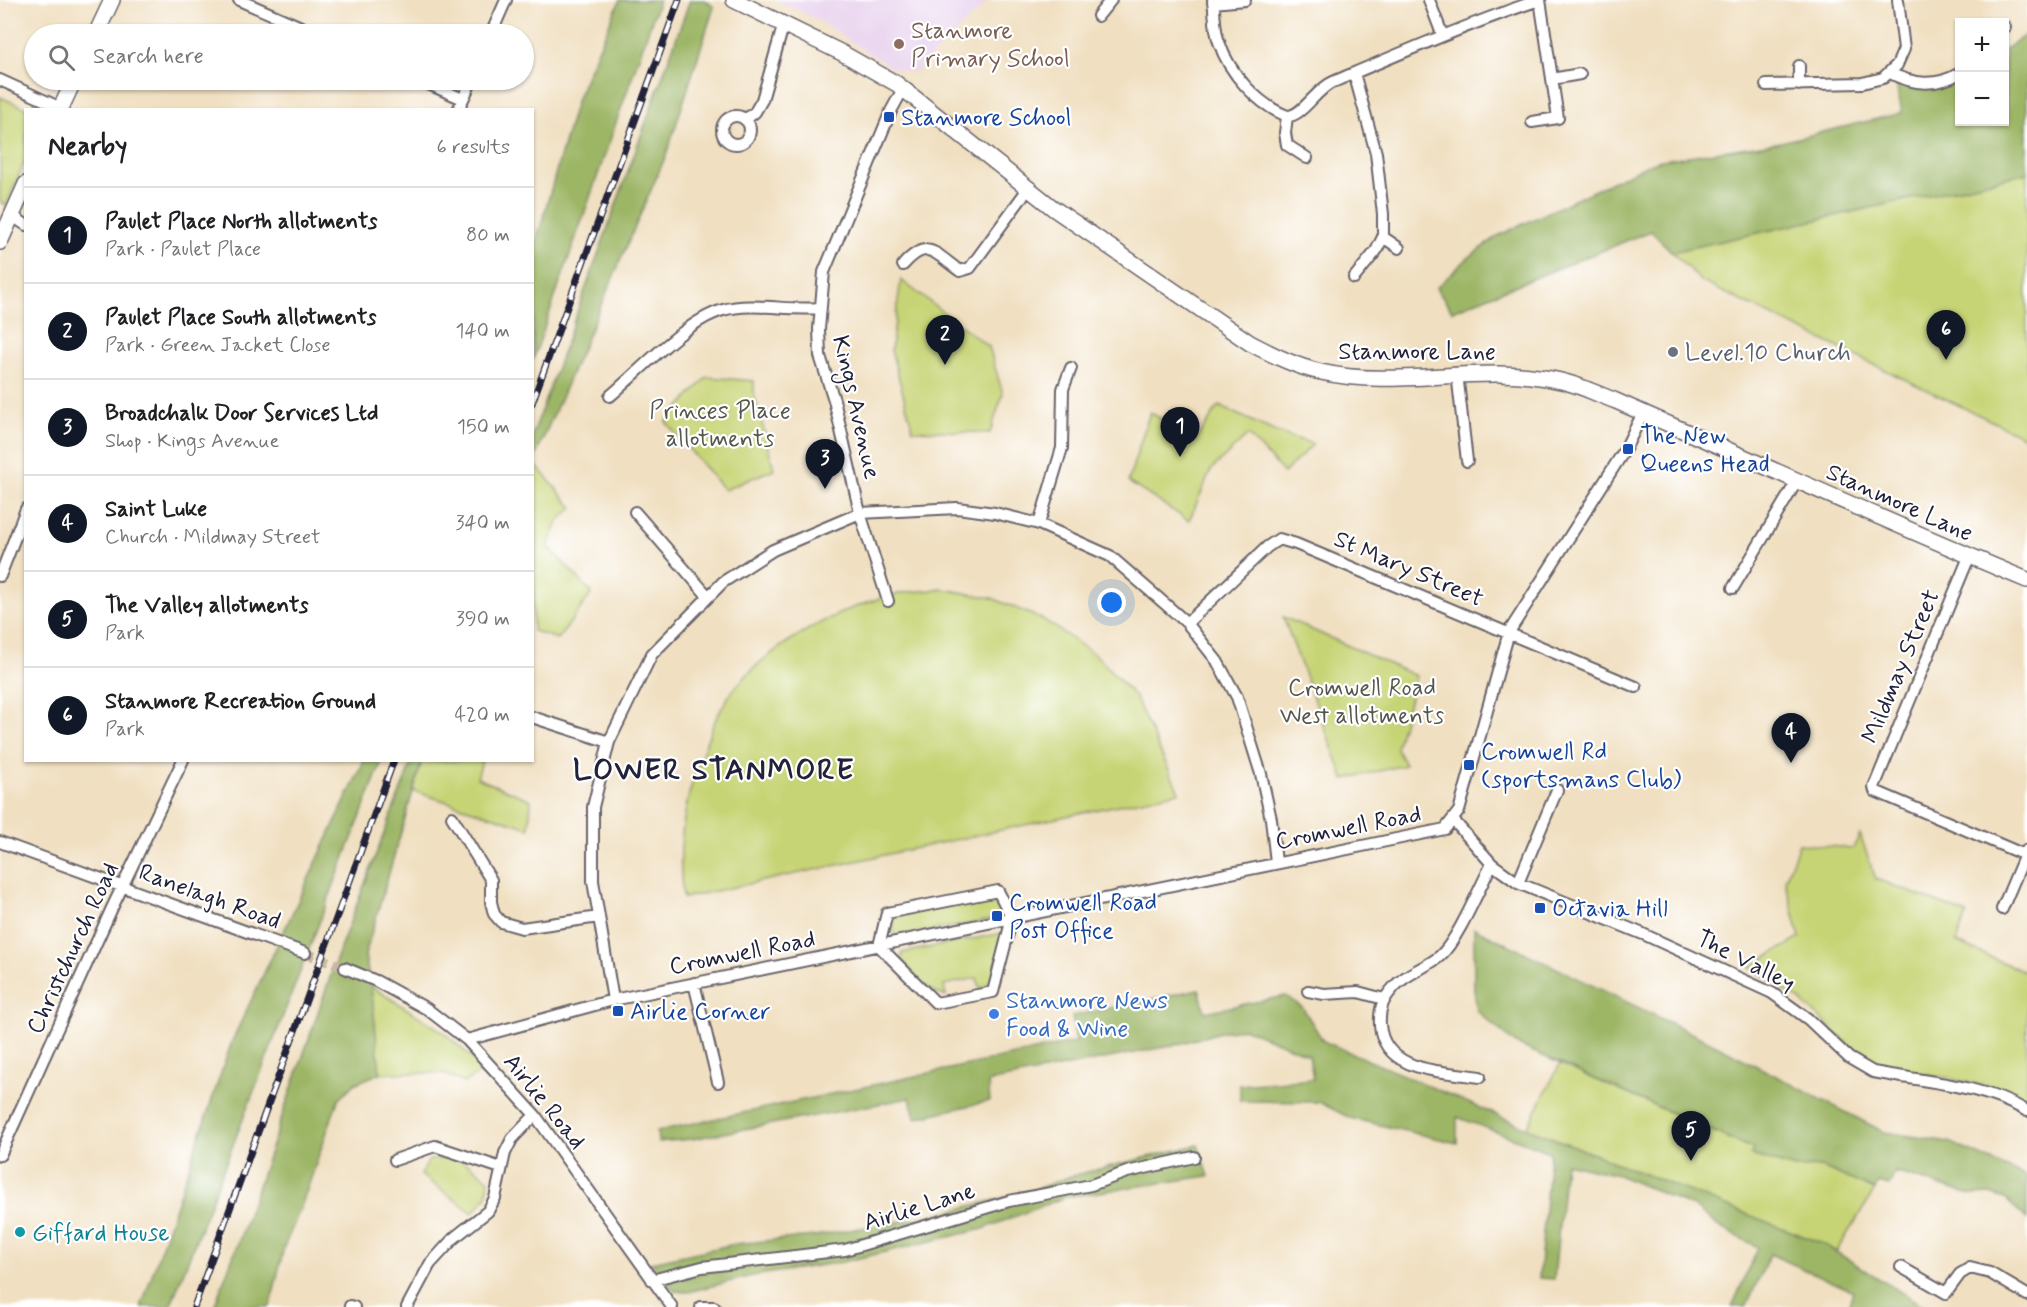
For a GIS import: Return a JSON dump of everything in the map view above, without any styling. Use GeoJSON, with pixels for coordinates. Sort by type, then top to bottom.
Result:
{"type":"FeatureCollection","features":[{"type":"Feature","properties":{"kind":"street"},"geometry":{"type":"LineString","coordinates":[[101,24],[112,0]]}},
{"type":"Feature","properties":{"kind":"street"},"geometry":{"type":"LineString","coordinates":[[239,0],[294,24]]}},
{"type":"Feature","properties":{"kind":"street"},"geometry":{"type":"LineString","coordinates":[[495,24],[506,0]]}},
{"type":"Feature","properties":{"kind":"street","name":"Stanmore Lane"},"geometry":{"type":"LineString","coordinates":[[734,0],[784,23],[903,89],[1028,189],[1250,343],[1278,357],[1320,372],[1338,375],[1503,372],[1560,380],[1644,411],[1969,557],[2027,580]]}},
{"type":"Feature","properties":{"kind":"street"},"geometry":{"type":"LineString","coordinates":[[1098,16],[1111,0]]}},
{"type":"Feature","properties":{"kind":"street"},"geometry":{"type":"LineString","coordinates":[[1245,0],[1213,2],[1218,39],[1232,68],[1249,89],[1269,107],[1287,116],[1297,115],[1327,84],[1442,34],[1539,0],[1558,118],[1532,122]]}},
{"type":"Feature","properties":{"kind":"street"},"geometry":{"type":"LineString","coordinates":[[1429,0],[1442,34]]}},
{"type":"Feature","properties":{"kind":"street"},"geometry":{"type":"LineString","coordinates":[[1766,86],[1862,83],[1890,74],[1902,58],[1904,49],[1898,0]]}},
{"type":"Feature","properties":{"kind":"street"},"geometry":{"type":"LineString","coordinates":[[745,120],[755,112],[762,100],[784,23]]}},
{"type":"Feature","properties":{"kind":"street"},"geometry":{"type":"LineString","coordinates":[[1799,66],[1799,85]]}},
{"type":"Feature","properties":{"kind":"street"},"geometry":{"type":"LineString","coordinates":[[1353,73],[1376,153],[1383,237],[1376,251],[1354,278]]}},
{"type":"Feature","properties":{"kind":"street"},"geometry":{"type":"LineString","coordinates":[[1552,79],[1580,74]]}},
{"type":"Feature","properties":{"kind":"street"},"geometry":{"type":"LineString","coordinates":[[1890,74],[1906,82],[1925,83],[1948,80],[1955,76]]}},
{"type":"Feature","properties":{"kind":"street"},"geometry":{"type":"LineString","coordinates":[[0,80],[58,108]]}},
{"type":"Feature","properties":{"kind":"street","name":"Kings Avenue"},"geometry":{"type":"LineString","coordinates":[[888,601],[860,513],[834,400],[820,356],[819,308],[824,272],[891,111],[903,89]]}},
{"type":"Feature","properties":{"kind":"street"},"geometry":{"type":"LineString","coordinates":[[60,108],[69,90]]}},
{"type":"Feature","properties":{"kind":"street"},"geometry":{"type":"LineString","coordinates":[[436,90],[461,104],[467,90]]}},
{"type":"Feature","properties":{"kind":"street"},"geometry":{"type":"LineString","coordinates":[[1287,116],[1287,145],[1307,158]]}},
{"type":"Feature","properties":{"kind":"street"},"geometry":{"type":"LineString","coordinates":[[0,242],[24,188]]}},
{"type":"Feature","properties":{"kind":"street"},"geometry":{"type":"LineString","coordinates":[[903,265],[916,251],[922,249],[933,251],[960,271],[970,268],[1028,189]]}},
{"type":"Feature","properties":{"kind":"street"},"geometry":{"type":"LineString","coordinates":[[11,215],[24,224]]}},
{"type":"Feature","properties":{"kind":"street"},"geometry":{"type":"LineString","coordinates":[[1383,237],[1399,248]]}},
{"type":"Feature","properties":{"kind":"street"},"geometry":{"type":"LineString","coordinates":[[610,396],[683,333],[717,313],[735,308],[795,310],[819,308]]}},
{"type":"Feature","properties":{"kind":"street"},"geometry":{"type":"LineString","coordinates":[[1039,524],[1062,448],[1063,389],[1071,368]]}},
{"type":"Feature","properties":{"kind":"street"},"geometry":{"type":"LineString","coordinates":[[1457,374],[1467,461]]}},
{"type":"Feature","properties":{"kind":"street","name":"Cromwell Road"},"geometry":{"type":"LineString","coordinates":[[467,1040],[613,1000],[1445,829],[1460,811],[1509,632],[1624,451],[1644,411]]}},
{"type":"Feature","properties":{"kind":"street"},"geometry":{"type":"LineString","coordinates":[[1733,588],[1797,481]]}},
{"type":"Feature","properties":{"kind":"street"},"geometry":{"type":"LineString","coordinates":[[613,1000],[593,882],[593,807],[609,742],[652,654],[707,596],[773,550],[860,513],[957,508],[1039,524],[1110,556],[1187,623],[1217,662],[1237,697],[1261,774],[1271,819],[1276,862]]}},
{"type":"Feature","properties":{"kind":"street"},"geometry":{"type":"LineString","coordinates":[[635,512],[707,596]]}},
{"type":"Feature","properties":{"kind":"street"},"geometry":{"type":"LineString","coordinates":[[0,576],[24,514]]}},
{"type":"Feature","properties":{"kind":"street","name":"St Mary Street"},"geometry":{"type":"LineString","coordinates":[[1187,623],[1267,547],[1279,539],[1509,632],[1636,687]]}},
{"type":"Feature","properties":{"kind":"street","name":"Mildmay Street"},"geometry":{"type":"LineString","coordinates":[[1969,557],[1875,781],[1875,791],[2026,853]]}},
{"type":"Feature","properties":{"kind":"street"},"geometry":{"type":"LineString","coordinates":[[534,718],[609,742]]}},
{"type":"Feature","properties":{"kind":"street","name":"Christchurch Road"},"geometry":{"type":"LineString","coordinates":[[0,1155],[122,887],[182,762]]}},
{"type":"Feature","properties":{"kind":"street"},"geometry":{"type":"LineString","coordinates":[[1518,883],[1557,790]]}},
{"type":"Feature","properties":{"kind":"street"},"geometry":{"type":"LineString","coordinates":[[452,817],[491,880],[490,902],[494,914],[501,922],[522,928],[599,917]]}},
{"type":"Feature","properties":{"kind":"street","name":"The Valley"},"geometry":{"type":"LineString","coordinates":[[1454,821],[1492,864],[1518,883],[1643,934],[1772,993],[1808,1019],[1849,1058],[1867,1070],[1974,1089],[2005,1098],[2027,1111]]}},
{"type":"Feature","properties":{"kind":"street","name":"Ranelagh Road"},"geometry":{"type":"LineString","coordinates":[[0,842],[305,953]]}},
{"type":"Feature","properties":{"kind":"street"},"geometry":{"type":"LineString","coordinates":[[2002,909],[2026,853]]}},
{"type":"Feature","properties":{"kind":"street"},"geometry":{"type":"LineString","coordinates":[[1480,1077],[1424,1068],[1400,1060],[1384,1042],[1380,1018],[1384,999],[1405,978],[1440,956],[1492,864]]}},
{"type":"Feature","properties":{"kind":"street"},"geometry":{"type":"LineString","coordinates":[[998,891],[1012,918],[993,992],[936,1003],[879,946],[887,913],[998,891]]}},
{"type":"Feature","properties":{"kind":"street","name":"Airlie Road"},"geometry":{"type":"LineString","coordinates":[[345,968],[376,981],[427,1009],[467,1040],[535,1115],[672,1307]]}},
{"type":"Feature","properties":{"kind":"street"},"geometry":{"type":"LineString","coordinates":[[693,983],[718,1082]]}},
{"type":"Feature","properties":{"kind":"street"},"geometry":{"type":"LineString","coordinates":[[1308,991],[1324,994],[1358,992],[1384,999]]}},
{"type":"Feature","properties":{"kind":"street"},"geometry":{"type":"LineString","coordinates":[[407,1307],[430,1264],[454,1238],[488,1210],[495,1198],[501,1168],[512,1139],[535,1115]]}},
{"type":"Feature","properties":{"kind":"street"},"geometry":{"type":"LineString","coordinates":[[395,1160],[435,1146],[501,1168]]}},
{"type":"Feature","properties":{"kind":"street","name":"Airlie Lane"},"geometry":{"type":"LineString","coordinates":[[652,1280],[702,1267],[845,1250],[1009,1201],[1091,1185],[1127,1172],[1194,1157]]}},
{"type":"Feature","properties":{"kind":"street"},"geometry":{"type":"LineString","coordinates":[[1900,1267],[1946,1293],[1960,1274],[1970,1268],[1990,1273],[2027,1294]]}},
{"type":"Feature","properties":{"kind":"street"},"geometry":{"type":"LineString","coordinates":[[700,1307],[714,1307]]}},
{"type":"Feature","properties":{"kind":"shaded area","name":"Stanmore Primary School"},"geometry":{"type":"Polygon","coordinates":[[[777,0],[989,0],[914,73],[892,68],[816,19],[777,0]]]}},
{"type":"Feature","properties":{"kind":"green space"},"geometry":{"type":"Polygon","coordinates":[[[620,0],[659,0],[534,357],[534,249],[577,98],[620,0]]]}},
{"type":"Feature","properties":{"kind":"green space"},"geometry":{"type":"Polygon","coordinates":[[[690,0],[705,0],[714,7],[667,153],[534,460],[534,431],[690,0]]]}},
{"type":"Feature","properties":{"kind":"green space"},"geometry":{"type":"Polygon","coordinates":[[[2027,34],[2027,173],[1672,252],[1651,231],[1452,311],[1436,288],[1468,258],[1498,236],[1656,161],[1781,142],[1902,113],[1896,83],[1925,87],[1955,78],[1955,126],[2009,126],[2009,46],[2027,34]]]}},
{"type":"Feature","properties":{"kind":"green space"},"geometry":{"type":"Polygon","coordinates":[[[0,97],[26,108],[24,163],[6,205],[0,202],[0,97]]]}},
{"type":"Feature","properties":{"kind":"green space"},"geometry":{"type":"Polygon","coordinates":[[[2027,173],[2027,438],[1702,282],[1672,252],[2027,173]]]}},
{"type":"Feature","properties":{"kind":"green space"},"geometry":{"type":"Polygon","coordinates":[[[901,280],[989,347],[1003,394],[990,433],[913,430],[891,350],[901,280]]]}},
{"type":"Feature","properties":{"kind":"green space","name":"Princes Place allotments"},"geometry":{"type":"Polygon","coordinates":[[[707,377],[754,381],[754,394],[774,469],[724,490],[666,422],[707,377]]]}},
{"type":"Feature","properties":{"kind":"green space"},"geometry":{"type":"Polygon","coordinates":[[[1219,406],[1276,432],[1313,444],[1284,473],[1248,435],[1211,470],[1189,521],[1128,482],[1150,412],[1195,441],[1219,406]]]}},
{"type":"Feature","properties":{"kind":"green space"},"geometry":{"type":"Polygon","coordinates":[[[534,463],[573,508],[559,520],[548,546],[592,593],[558,639],[534,631],[534,463]]]}},
{"type":"Feature","properties":{"kind":"green space"},"geometry":{"type":"Polygon","coordinates":[[[943,589],[992,598],[1044,620],[1097,656],[1135,697],[1179,792],[683,898],[681,848],[684,816],[697,768],[710,733],[735,688],[775,651],[836,615],[898,594],[943,589]]]}},
{"type":"Feature","properties":{"kind":"green space","name":"Cromwell Road West allotments"},"geometry":{"type":"Polygon","coordinates":[[[1283,617],[1416,676],[1396,748],[1405,765],[1344,779],[1283,617]]]}},
{"type":"Feature","properties":{"kind":"green space"},"geometry":{"type":"Polygon","coordinates":[[[364,762],[382,762],[170,1307],[141,1307],[232,1041],[364,762]]]}},
{"type":"Feature","properties":{"kind":"green space"},"geometry":{"type":"Polygon","coordinates":[[[412,762],[422,762],[365,955],[372,994],[380,1073],[354,1084],[338,1100],[300,1210],[284,1247],[270,1307],[214,1307],[241,1235],[342,943],[412,762]]]}},
{"type":"Feature","properties":{"kind":"green space"},"geometry":{"type":"Polygon","coordinates":[[[417,762],[482,762],[477,778],[531,800],[529,828],[407,789],[417,762]]]}},
{"type":"Feature","properties":{"kind":"green space"},"geometry":{"type":"Polygon","coordinates":[[[1860,835],[1876,879],[1967,914],[1956,942],[2027,973],[2027,1105],[2007,1093],[1985,1086],[1873,1063],[1854,1049],[1800,1000],[1749,967],[1800,938],[1785,880],[1799,844],[1853,848],[1860,835]]]}},
{"type":"Feature","properties":{"kind":"green space"},"geometry":{"type":"Polygon","coordinates":[[[994,896],[1001,906],[1001,918],[897,937],[894,933],[893,921],[900,915],[994,896]]]}},
{"type":"Feature","properties":{"kind":"green space"},"geometry":{"type":"Polygon","coordinates":[[[1474,928],[1720,1047],[1884,1132],[1949,1142],[2027,1177],[2027,1219],[2005,1199],[1991,1194],[1971,1195],[1895,1172],[1889,1186],[1878,1183],[1875,1190],[1822,1167],[1795,1168],[1751,1155],[1753,1149],[1516,1044],[1477,1011],[1474,990],[1474,928]]]}},
{"type":"Feature","properties":{"kind":"green space"},"geometry":{"type":"Polygon","coordinates":[[[1004,933],[992,980],[980,989],[977,978],[944,985],[946,996],[939,994],[921,982],[901,960],[902,953],[1004,933]]]}},
{"type":"Feature","properties":{"kind":"green space"},"geometry":{"type":"Polygon","coordinates":[[[369,985],[442,1031],[485,1069],[464,1083],[443,1073],[380,1073],[369,985]]]}},
{"type":"Feature","properties":{"kind":"green space"},"geometry":{"type":"Polygon","coordinates":[[[1199,989],[1205,1012],[1286,996],[1303,1008],[1323,1041],[1527,1128],[1823,1244],[1925,1307],[1848,1307],[1853,1291],[1770,1254],[1746,1307],[1732,1307],[1758,1247],[1719,1227],[1696,1208],[1618,1175],[1565,1163],[1554,1279],[1539,1278],[1550,1152],[1457,1117],[1457,1143],[1350,1118],[1319,1102],[1240,1101],[1240,1085],[1313,1079],[1309,1055],[1246,1029],[1224,1031],[1175,1045],[988,1082],[990,1101],[915,1118],[910,1098],[692,1139],[658,1142],[657,1131],[1076,1042],[1072,1016],[1199,989]]]}},
{"type":"Feature","properties":{"kind":"green space"},"geometry":{"type":"Polygon","coordinates":[[[1560,1064],[1753,1149],[1752,1155],[1795,1168],[1822,1167],[1875,1190],[1836,1252],[1823,1244],[1527,1128],[1560,1064]]]}},
{"type":"Feature","properties":{"kind":"green space"},"geometry":{"type":"Polygon","coordinates":[[[1198,1145],[1209,1176],[1065,1197],[983,1229],[842,1262],[752,1276],[688,1292],[674,1291],[652,1262],[735,1244],[815,1236],[926,1217],[1031,1191],[1071,1176],[1198,1145]]]}},
{"type":"Feature","properties":{"kind":"green space"},"geometry":{"type":"Polygon","coordinates":[[[455,1158],[470,1165],[489,1180],[487,1196],[473,1213],[421,1175],[429,1160],[455,1158]]]}},
{"type":"Feature","properties":{"kind":"tunnel"},"geometry":{"type":"LineString","coordinates":[[305,953],[345,968]]}},
{"type":"Feature","properties":{"kind":"railway"},"geometry":{"type":"LineString","coordinates":[[534,398],[679,0]]}},
{"type":"Feature","properties":{"kind":"railway"},"geometry":{"type":"LineString","coordinates":[[194,1307],[393,762]]}},
{"type":"Feature","properties":{"kind":"place","name":"Stanmore Primary School"},"geometry":{"type":"Point","coordinates":[899,44]}},
{"type":"Feature","properties":{"kind":"place","name":"Stanmore School"},"geometry":{"type":"Point","coordinates":[889,117]}},
{"type":"Feature","properties":{"kind":"place","name":"Level.10 Church"},"geometry":{"type":"Point","coordinates":[1673,352]}},
{"type":"Feature","properties":{"kind":"place","name":"Stanmore Recreation Ground"},"geometry":{"type":"Point","coordinates":[1946,360]}},
{"type":"Feature","properties":{"kind":"place","name":"Paulet Place South allotments"},"geometry":{"type":"Point","coordinates":[945,365]}},
{"type":"Feature","properties":{"kind":"place","name":"The New Queens Head"},"geometry":{"type":"Point","coordinates":[1628,449]}},
{"type":"Feature","properties":{"kind":"place","name":"Paulet Place North allotments"},"geometry":{"type":"Point","coordinates":[1180,457]}},
{"type":"Feature","properties":{"kind":"place","name":"Broadchalk Door Services Ltd"},"geometry":{"type":"Point","coordinates":[825,489]}},
{"type":"Feature","properties":{"kind":"place","name":"Saint Luke"},"geometry":{"type":"Point","coordinates":[1791,763]}},
{"type":"Feature","properties":{"kind":"place","name":"Cromwell Rd (sportsmans Club)"},"geometry":{"type":"Point","coordinates":[1469,765]}},
{"type":"Feature","properties":{"kind":"place","name":"Octavia Hill"},"geometry":{"type":"Point","coordinates":[1540,908]}},
{"type":"Feature","properties":{"kind":"place","name":"Cromwell Road Post Office"},"geometry":{"type":"Point","coordinates":[997,916]}},
{"type":"Feature","properties":{"kind":"place","name":"Airlie Corner"},"geometry":{"type":"Point","coordinates":[618,1011]}},
{"type":"Feature","properties":{"kind":"place","name":"Stanmore News Food & Wine"},"geometry":{"type":"Point","coordinates":[994,1014]}},
{"type":"Feature","properties":{"kind":"place","name":"The Valley allotments"},"geometry":{"type":"Point","coordinates":[1691,1161]}},
{"type":"Feature","properties":{"kind":"place","name":"Giffard House"},"geometry":{"type":"Point","coordinates":[20,1232]}},
{"type":"Feature","properties":{"kind":"district","name":"LOWER STANMORE"},"geometry":{"type":"Point","coordinates":[714,769]}}]}
